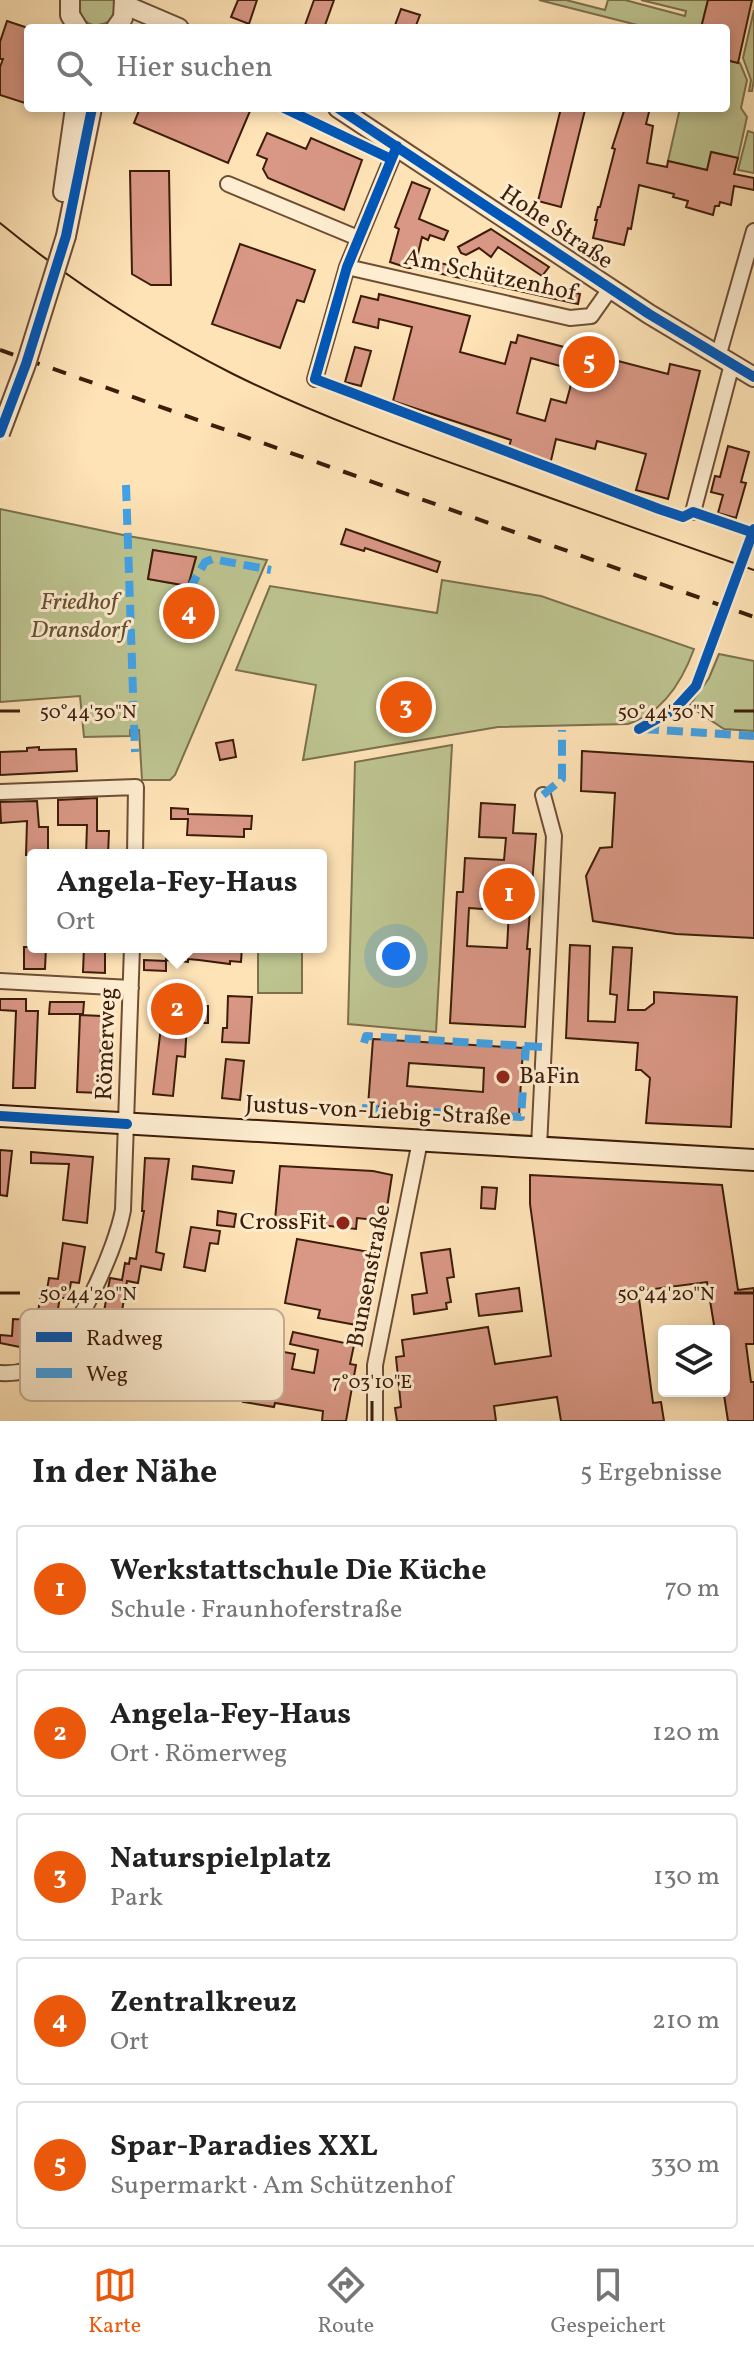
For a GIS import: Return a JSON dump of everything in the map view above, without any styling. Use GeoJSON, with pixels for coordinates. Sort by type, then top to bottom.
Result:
{"type":"FeatureCollection","features":[{"type":"Feature","properties":{"kind":"main road","name":"Justus-von-Liebig-Straße"},"geometry":{"type":"LineString","coordinates":[[0,1116],[754,1160]]}},
{"type":"Feature","properties":{"kind":"street"},"geometry":{"type":"LineString","coordinates":[[64,3],[75,24]]}},
{"type":"Feature","properties":{"kind":"street"},"geometry":{"type":"LineString","coordinates":[[121,14],[162,24]]}},
{"type":"Feature","properties":{"kind":"street"},"geometry":{"type":"LineString","coordinates":[[0,399],[60,234],[74,112]]}},
{"type":"Feature","properties":{"kind":"street"},"geometry":{"type":"LineString","coordinates":[[0,433],[26,364],[91,112]]}},
{"type":"Feature","properties":{"kind":"street","name":"Hohe Straße"},"geometry":{"type":"LineString","coordinates":[[344,112],[610,289],[754,377]]}},
{"type":"Feature","properties":{"kind":"street"},"geometry":{"type":"LineString","coordinates":[[315,379],[347,267],[397,146]]}},
{"type":"Feature","properties":{"kind":"street"},"geometry":{"type":"LineString","coordinates":[[228,184],[358,238]]}},
{"type":"Feature","properties":{"kind":"street"},"geometry":{"type":"LineString","coordinates":[[693,512],[754,231]]}},
{"type":"Feature","properties":{"kind":"street","name":"Am Schützenhof"},"geometry":{"type":"LineString","coordinates":[[347,267],[570,318],[591,316],[610,289]]}},
{"type":"Feature","properties":{"kind":"street"},"geometry":{"type":"LineString","coordinates":[[0,792],[136,787],[135,849]]}},
{"type":"Feature","properties":{"kind":"street"},"geometry":{"type":"LineString","coordinates":[[539,1147],[554,836],[543,795]]}},
{"type":"Feature","properties":{"kind":"street","name":"Römerweg"},"geometry":{"type":"LineString","coordinates":[[82,1309],[114,1246],[123,1210],[132,953]]}},
{"type":"Feature","properties":{"kind":"street"},"geometry":{"type":"LineString","coordinates":[[0,981],[131,988]]}},
{"type":"Feature","properties":{"kind":"street","name":"Bunsenstraße"},"geometry":{"type":"LineString","coordinates":[[375,1421],[375,1365],[420,1141]]}},
{"type":"Feature","properties":{"kind":"street","name":"Römerweg"},"geometry":{"type":"LineString","coordinates":[[0,1373],[20,1371]]}},
{"type":"Feature","properties":{"kind":"green space"},"geometry":{"type":"Polygon","coordinates":[[[79,0],[114,0],[115,12],[108,22],[90,24],[83,18],[79,0]]]}},
{"type":"Feature","properties":{"kind":"green space"},"geometry":{"type":"Polygon","coordinates":[[[539,0],[566,0],[605,10],[608,0],[625,0],[685,16],[686,11],[641,0],[708,0],[702,24],[633,24],[539,0]]]}},
{"type":"Feature","properties":{"kind":"green space"},"geometry":{"type":"Polygon","coordinates":[[[754,10],[754,80],[752,91],[749,91],[751,80],[743,58],[754,10]]]}},
{"type":"Feature","properties":{"kind":"green space"},"geometry":{"type":"Polygon","coordinates":[[[730,61],[740,63],[747,80],[741,108],[747,117],[738,158],[712,152],[707,170],[668,161],[679,112],[730,112],[730,61]]]}},
{"type":"Feature","properties":{"kind":"green space"},"geometry":{"type":"Polygon","coordinates":[[[748,131],[754,133],[754,173],[738,170],[748,131]]]}},
{"type":"Feature","properties":{"kind":"green space","name":"Friedhof Dransdorf"},"geometry":{"type":"Polygon","coordinates":[[[0,509],[128,536],[267,560],[175,775],[170,780],[142,780],[139,730],[130,730],[130,736],[84,737],[80,696],[0,702],[0,509]],[[153,550],[148,579],[188,586],[196,558],[153,550]]]}},
{"type":"Feature","properties":{"kind":"green space"},"geometry":{"type":"Polygon","coordinates":[[[442,580],[541,596],[694,649],[670,695],[651,712],[628,724],[498,727],[303,760],[316,685],[236,670],[270,586],[437,613],[442,580]]]}},
{"type":"Feature","properties":{"kind":"green space"},"geometry":{"type":"Polygon","coordinates":[[[719,654],[754,661],[754,731],[724,729],[689,706],[709,678],[719,654]]]}},
{"type":"Feature","properties":{"kind":"green space"},"geometry":{"type":"Polygon","coordinates":[[[452,745],[436,1032],[348,1024],[355,762],[452,745]]]}},
{"type":"Feature","properties":{"kind":"green space"},"geometry":{"type":"Polygon","coordinates":[[[258,953],[302,953],[302,993],[258,993],[258,953]]]}},
{"type":"Feature","properties":{"kind":"building"},"geometry":{"type":"Polygon","coordinates":[[[238,0],[257,0],[249,24],[231,17],[238,0]]]}},
{"type":"Feature","properties":{"kind":"building"},"geometry":{"type":"Polygon","coordinates":[[[314,0],[334,0],[325,24],[305,24],[314,0]]]}},
{"type":"Feature","properties":{"kind":"building"},"geometry":{"type":"Polygon","coordinates":[[[708,0],[752,0],[738,63],[730,61],[730,24],[702,24],[708,0]]]}},
{"type":"Feature","properties":{"kind":"building"},"geometry":{"type":"Polygon","coordinates":[[[401,9],[420,15],[417,24],[395,24],[401,9]]]}},
{"type":"Feature","properties":{"kind":"building"},"geometry":{"type":"Polygon","coordinates":[[[7,21],[24,27],[24,103],[0,95],[3,59],[0,59],[0,42],[7,21]]]}},
{"type":"Feature","properties":{"kind":"building"},"geometry":{"type":"Polygon","coordinates":[[[138,112],[250,112],[228,163],[134,123],[138,112]]]}},
{"type":"Feature","properties":{"kind":"building"},"geometry":{"type":"Polygon","coordinates":[[[560,112],[585,112],[561,207],[538,201],[560,112]]]}},
{"type":"Feature","properties":{"kind":"building"},"geometry":{"type":"Polygon","coordinates":[[[624,112],[649,112],[646,124],[653,126],[647,163],[667,167],[668,161],[707,170],[711,152],[738,158],[734,174],[754,178],[754,190],[734,186],[731,205],[720,202],[719,206],[715,206],[713,215],[686,207],[688,201],[673,197],[674,194],[639,185],[631,229],[628,228],[624,245],[593,238],[598,207],[615,149],[612,148],[624,112]]]}},
{"type":"Feature","properties":{"kind":"building"},"geometry":{"type":"Polygon","coordinates":[[[267,133],[306,149],[311,138],[362,160],[344,210],[268,178],[263,169],[267,159],[257,155],[267,133]]]}},
{"type":"Feature","properties":{"kind":"building"},"geometry":{"type":"Polygon","coordinates":[[[130,171],[169,171],[171,285],[151,285],[132,274],[130,171]]]}},
{"type":"Feature","properties":{"kind":"building"},"geometry":{"type":"Polygon","coordinates":[[[412,182],[430,189],[419,219],[448,231],[444,240],[430,235],[428,240],[422,237],[417,258],[580,294],[578,304],[390,262],[399,229],[395,227],[412,182]]]}},
{"type":"Feature","properties":{"kind":"building"},"geometry":{"type":"Polygon","coordinates":[[[491,229],[549,267],[542,276],[498,247],[491,257],[479,248],[466,255],[461,253],[458,247],[491,229]]]}},
{"type":"Feature","properties":{"kind":"building"},"geometry":{"type":"Polygon","coordinates":[[[240,244],[315,270],[304,302],[297,300],[280,348],[212,324],[240,244]]]}},
{"type":"Feature","properties":{"kind":"building"},"geometry":{"type":"Polygon","coordinates":[[[379,294],[470,316],[460,352],[505,364],[511,342],[516,343],[518,335],[668,374],[670,364],[700,371],[668,499],[636,490],[646,454],[597,441],[595,449],[556,439],[550,465],[508,450],[511,440],[393,401],[412,327],[379,319],[378,328],[353,322],[361,296],[378,300],[379,294]],[[531,358],[517,413],[545,421],[551,399],[566,403],[575,370],[531,358]]]}},
{"type":"Feature","properties":{"kind":"building"},"geometry":{"type":"Polygon","coordinates":[[[355,347],[371,351],[361,386],[345,382],[355,347]]]}},
{"type":"Feature","properties":{"kind":"building"},"geometry":{"type":"Polygon","coordinates":[[[728,446],[749,452],[741,482],[746,483],[736,518],[718,513],[723,495],[711,492],[715,476],[720,477],[728,446]]]}},
{"type":"Feature","properties":{"kind":"building"},"geometry":{"type":"Polygon","coordinates":[[[346,529],[440,562],[437,572],[365,548],[364,551],[341,544],[346,529]]]}},
{"type":"Feature","properties":{"kind":"building"},"geometry":{"type":"Polygon","coordinates":[[[153,550],[196,557],[188,586],[148,579],[153,550]]]}},
{"type":"Feature","properties":{"kind":"building"},"geometry":{"type":"Polygon","coordinates":[[[233,740],[236,757],[220,760],[216,743],[233,740]]]}},
{"type":"Feature","properties":{"kind":"building"},"geometry":{"type":"Polygon","coordinates":[[[39,747],[39,750],[76,749],[77,771],[0,775],[0,752],[27,751],[27,748],[39,747]]]}},
{"type":"Feature","properties":{"kind":"building"},"geometry":{"type":"Polygon","coordinates":[[[582,751],[754,762],[754,938],[676,934],[593,921],[586,876],[600,848],[612,847],[615,793],[581,791],[582,751]]]}},
{"type":"Feature","properties":{"kind":"building"},"geometry":{"type":"Polygon","coordinates":[[[97,798],[97,831],[109,831],[108,849],[86,849],[87,825],[58,825],[58,800],[97,798]]]}},
{"type":"Feature","properties":{"kind":"building"},"geometry":{"type":"Polygon","coordinates":[[[37,801],[39,827],[48,827],[48,849],[27,849],[26,855],[27,821],[1,823],[0,802],[37,801]]]}},
{"type":"Feature","properties":{"kind":"building"},"geometry":{"type":"Polygon","coordinates":[[[481,803],[515,805],[513,833],[536,834],[527,949],[530,949],[525,1027],[450,1023],[457,892],[463,892],[465,858],[504,860],[506,838],[479,837],[481,803]],[[469,908],[467,946],[507,948],[509,911],[469,908]]]}},
{"type":"Feature","properties":{"kind":"building"},"geometry":{"type":"Polygon","coordinates":[[[171,808],[188,809],[188,814],[252,816],[251,829],[244,829],[244,837],[187,835],[188,819],[171,819],[171,808]]]}},
{"type":"Feature","properties":{"kind":"building"},"geometry":{"type":"Polygon","coordinates":[[[570,945],[590,946],[588,1021],[615,1022],[617,995],[610,994],[613,947],[632,948],[628,1010],[645,1010],[654,1003],[654,992],[737,997],[731,1127],[646,1123],[650,1078],[641,1070],[636,1070],[638,1043],[566,1038],[570,945]]]}},
{"type":"Feature","properties":{"kind":"building"},"geometry":{"type":"Polygon","coordinates":[[[24,947],[27,947],[27,953],[46,953],[45,969],[24,969],[24,947]]]}},
{"type":"Feature","properties":{"kind":"building"},"geometry":{"type":"Polygon","coordinates":[[[84,953],[105,953],[105,973],[83,972],[84,953]]]}},
{"type":"Feature","properties":{"kind":"building"},"geometry":{"type":"Polygon","coordinates":[[[167,953],[242,953],[241,962],[230,961],[230,964],[166,960],[167,953]]]}},
{"type":"Feature","properties":{"kind":"building"},"geometry":{"type":"Polygon","coordinates":[[[144,960],[166,961],[166,971],[144,970],[144,960]]]}},
{"type":"Feature","properties":{"kind":"building"},"geometry":{"type":"Polygon","coordinates":[[[165,993],[190,994],[189,1006],[208,1006],[208,1023],[187,1023],[185,1057],[177,1056],[173,1096],[153,1094],[165,993]]]}},
{"type":"Feature","properties":{"kind":"building"},"geometry":{"type":"Polygon","coordinates":[[[228,996],[252,997],[249,1043],[222,1042],[223,1028],[227,1028],[228,996]]]}},
{"type":"Feature","properties":{"kind":"building"},"geometry":{"type":"Polygon","coordinates":[[[0,999],[26,999],[26,1011],[38,1011],[35,1088],[13,1088],[16,1011],[0,1010],[0,999]]]}},
{"type":"Feature","properties":{"kind":"building"},"geometry":{"type":"Polygon","coordinates":[[[50,1002],[84,1002],[83,1014],[49,1014],[50,1002]]]}},
{"type":"Feature","properties":{"kind":"building"},"geometry":{"type":"Polygon","coordinates":[[[80,1015],[102,1016],[99,1093],[77,1092],[80,1015]]]}},
{"type":"Feature","properties":{"kind":"building","name":"BaFin"},"geometry":{"type":"Polygon","coordinates":[[[373,1039],[523,1048],[519,1115],[368,1106],[373,1039]],[[409,1063],[407,1086],[483,1092],[484,1068],[409,1063]]]}},
{"type":"Feature","properties":{"kind":"building"},"geometry":{"type":"Polygon","coordinates":[[[226,1059],[244,1061],[240,1100],[222,1098],[226,1059]]]}},
{"type":"Feature","properties":{"kind":"building"},"geometry":{"type":"Polygon","coordinates":[[[0,1150],[12,1151],[7,1196],[0,1195],[0,1150]]]}},
{"type":"Feature","properties":{"kind":"building"},"geometry":{"type":"Polygon","coordinates":[[[31,1152],[93,1157],[87,1223],[63,1220],[69,1164],[31,1163],[31,1152]]]}},
{"type":"Feature","properties":{"kind":"building"},"geometry":{"type":"Polygon","coordinates":[[[145,1158],[169,1159],[156,1252],[164,1254],[161,1270],[141,1266],[138,1283],[127,1281],[122,1309],[104,1309],[110,1278],[122,1280],[125,1263],[129,1264],[130,1258],[136,1259],[145,1158]]]}},
{"type":"Feature","properties":{"kind":"building"},"geometry":{"type":"Polygon","coordinates":[[[193,1166],[234,1171],[232,1183],[192,1179],[193,1166]]]}},
{"type":"Feature","properties":{"kind":"building"},"geometry":{"type":"Polygon","coordinates":[[[280,1166],[373,1171],[392,1175],[385,1221],[357,1218],[356,1229],[275,1220],[280,1166]]]}},
{"type":"Feature","properties":{"kind":"building"},"geometry":{"type":"Polygon","coordinates":[[[530,1175],[722,1185],[738,1290],[754,1288],[754,1344],[746,1344],[751,1382],[754,1382],[754,1421],[728,1421],[724,1397],[730,1397],[730,1325],[714,1325],[707,1282],[638,1291],[653,1403],[661,1402],[664,1421],[561,1421],[557,1397],[494,1406],[496,1421],[397,1421],[395,1408],[401,1407],[396,1357],[404,1356],[402,1340],[488,1327],[495,1364],[551,1356],[530,1204],[530,1175]]]}},
{"type":"Feature","properties":{"kind":"building"},"geometry":{"type":"Polygon","coordinates":[[[482,1187],[497,1188],[495,1209],[481,1208],[482,1187]]]}},
{"type":"Feature","properties":{"kind":"building"},"geometry":{"type":"Polygon","coordinates":[[[218,1211],[236,1214],[234,1227],[217,1225],[218,1211]]]}},
{"type":"Feature","properties":{"kind":"building"},"geometry":{"type":"Polygon","coordinates":[[[191,1227],[220,1231],[218,1244],[210,1243],[205,1271],[184,1267],[191,1227]]]}},
{"type":"Feature","properties":{"kind":"building"},"geometry":{"type":"Polygon","coordinates":[[[297,1239],[375,1253],[362,1326],[318,1318],[320,1310],[285,1303],[297,1239]]]}},
{"type":"Feature","properties":{"kind":"building"},"geometry":{"type":"Polygon","coordinates":[[[63,1243],[85,1247],[79,1283],[71,1282],[68,1299],[60,1297],[58,1309],[38,1309],[41,1294],[46,1295],[49,1278],[58,1279],[63,1243]]]}},
{"type":"Feature","properties":{"kind":"building"},"geometry":{"type":"Polygon","coordinates":[[[450,1249],[454,1277],[447,1278],[451,1302],[446,1303],[447,1309],[414,1314],[412,1295],[427,1293],[421,1253],[450,1249]]]}},
{"type":"Feature","properties":{"kind":"building"},"geometry":{"type":"Polygon","coordinates":[[[519,1288],[522,1311],[479,1316],[476,1294],[519,1288]]]}},
{"type":"Feature","properties":{"kind":"building"},"geometry":{"type":"Polygon","coordinates":[[[13,1319],[20,1319],[20,1347],[0,1343],[0,1335],[12,1336],[13,1319]]]}},
{"type":"Feature","properties":{"kind":"building"},"geometry":{"type":"Polygon","coordinates":[[[293,1332],[354,1345],[350,1364],[356,1365],[346,1421],[322,1421],[323,1411],[275,1403],[274,1407],[243,1402],[284,1401],[284,1352],[295,1354],[292,1369],[314,1373],[318,1350],[290,1344],[293,1332]]]}},
{"type":"Feature","properties":{"kind":"tram line"},"geometry":{"type":"LineString","coordinates":[[0,223],[112,305],[202,358],[265,389],[397,443],[754,570]]}},
{"type":"Feature","properties":{"kind":"railway"},"geometry":{"type":"LineString","coordinates":[[0,350],[754,617]]}},
{"type":"Feature","properties":{"kind":"marked path"},"geometry":{"type":"LineString","coordinates":[[126,485],[135,752]]}},
{"type":"Feature","properties":{"kind":"marked path"},"geometry":{"type":"LineString","coordinates":[[189,590],[205,562],[213,559],[271,570]]}},
{"type":"Feature","properties":{"kind":"marked path"},"geometry":{"type":"LineString","coordinates":[[643,729],[754,736]]}},
{"type":"Feature","properties":{"kind":"marked path"},"geometry":{"type":"LineString","coordinates":[[543,795],[562,779],[562,730]]}},
{"type":"Feature","properties":{"kind":"marked path"},"geometry":{"type":"LineString","coordinates":[[362,1108],[521,1117],[526,1046],[366,1036],[364,1043]]}},
{"type":"Feature","properties":{"kind":"marked path"},"geometry":{"type":"LineString","coordinates":[[526,1046],[543,1047]]}},
{"type":"Feature","properties":{"kind":"cycle path"},"geometry":{"type":"LineString","coordinates":[[0,433],[26,364],[66,236],[91,112]]}},
{"type":"Feature","properties":{"kind":"cycle path"},"geometry":{"type":"LineString","coordinates":[[292,112],[391,159]]}},
{"type":"Feature","properties":{"kind":"cycle path"},"geometry":{"type":"LineString","coordinates":[[344,112],[649,314],[754,377]]}},
{"type":"Feature","properties":{"kind":"cycle path"},"geometry":{"type":"LineString","coordinates":[[397,146],[347,267],[315,379],[659,509],[683,517],[693,512],[754,533]]}},
{"type":"Feature","properties":{"kind":"cycle path"},"geometry":{"type":"LineString","coordinates":[[639,729],[675,709],[696,686],[754,529]]}},
{"type":"Feature","properties":{"kind":"cycle path"},"geometry":{"type":"LineString","coordinates":[[0,1116],[127,1124]]}},
{"type":"Feature","properties":{"kind":"place","name":"Spar-Paradies XXL"},"geometry":{"type":"Point","coordinates":[589,362]}},
{"type":"Feature","properties":{"kind":"place","name":"Zentralkreuz"},"geometry":{"type":"Point","coordinates":[189,613]}},
{"type":"Feature","properties":{"kind":"place","name":"Naturspielplatz"},"geometry":{"type":"Point","coordinates":[406,707]}},
{"type":"Feature","properties":{"kind":"place","name":"Werkstattschule Die Küche"},"geometry":{"type":"Point","coordinates":[509,894]}},
{"type":"Feature","properties":{"kind":"place","name":"Angela-Fey-Haus"},"geometry":{"type":"Point","coordinates":[177,1009]}},
{"type":"Feature","properties":{"kind":"place","name":"BaFin"},"geometry":{"type":"Point","coordinates":[503,1077]}},
{"type":"Feature","properties":{"kind":"place","name":"CrossFit"},"geometry":{"type":"Point","coordinates":[343,1223]}}]}
